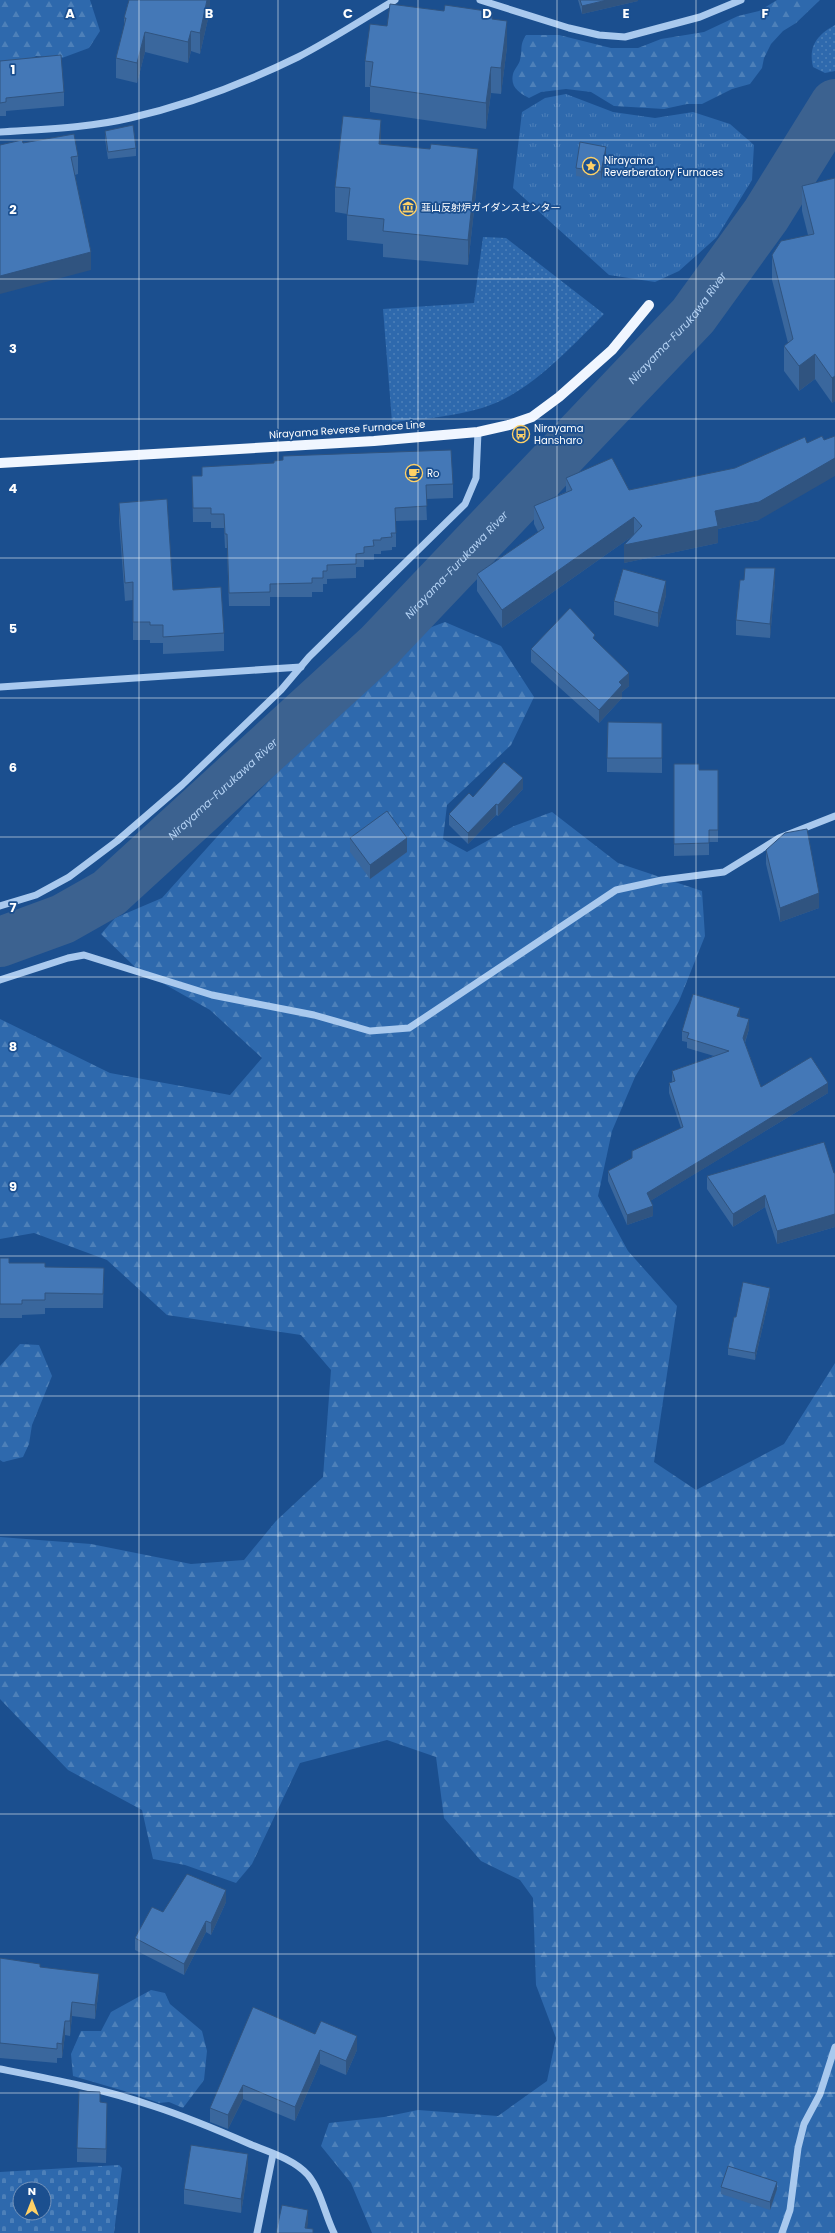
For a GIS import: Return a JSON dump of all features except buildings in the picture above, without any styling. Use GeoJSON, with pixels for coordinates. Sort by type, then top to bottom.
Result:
{"type":"FeatureCollection","features":[{"type":"Feature","properties":{"kind":"main road","name":"Nirayama Reverse Furnace Line"},"geometry":{"type":"LineString","coordinates":[[0,463],[374,441],[478,432],[509,425],[532,417],[559,397],[612,350],[649,305]]}},
{"type":"Feature","properties":{"kind":"street"},"geometry":{"type":"LineString","coordinates":[[0,132],[41,130],[129,118],[192,100],[252,78],[299,56],[395,0]]}},
{"type":"Feature","properties":{"kind":"street"},"geometry":{"type":"LineString","coordinates":[[480,0],[569,28],[600,35],[625,37],[700,17],[741,0]]}},
{"type":"Feature","properties":{"kind":"street"},"geometry":{"type":"LineString","coordinates":[[0,906],[36,895],[69,877],[117,841],[182,785],[281,690],[301,667],[465,504],[476,478],[478,432]]}},
{"type":"Feature","properties":{"kind":"street"},"geometry":{"type":"LineString","coordinates":[[0,687],[301,667]]}},
{"type":"Feature","properties":{"kind":"street"},"geometry":{"type":"LineString","coordinates":[[0,980],[68,958],[84,956],[212,995],[314,1015],[370,1030],[409,1028],[616,890],[662,880],[724,872],[779,838],[835,816]]}},
{"type":"Feature","properties":{"kind":"street"},"geometry":{"type":"LineString","coordinates":[[782,2233],[790,2210],[798,2148],[804,2124],[820,2094],[835,2047]]}},
{"type":"Feature","properties":{"kind":"street"},"geometry":{"type":"LineString","coordinates":[[0,2069],[53,2080],[152,2106],[216,2129],[273,2154],[296,2166],[308,2175],[317,2191],[334,2233]]}},
{"type":"Feature","properties":{"kind":"street"},"geometry":{"type":"LineString","coordinates":[[256,2233],[273,2154]]}},
{"type":"Feature","properties":{"kind":"green space"},"geometry":{"type":"Polygon","coordinates":[[[0,0],[90,0],[100,31],[89,48],[62,58],[36,56],[12,67],[0,67],[0,0]]]}},
{"type":"Feature","properties":{"kind":"green space"},"geometry":{"type":"Polygon","coordinates":[[[777,0],[820,0],[796,23],[783,31],[771,44],[764,58],[762,68],[750,84],[732,89],[702,104],[687,104],[664,109],[614,106],[591,92],[566,89],[541,92],[529,98],[519,92],[513,83],[512,79],[514,70],[519,62],[522,45],[526,35],[559,35],[611,48],[638,48],[661,39],[704,32],[738,16],[759,11],[777,0]]]}},
{"type":"Feature","properties":{"kind":"green space"},"geometry":{"type":"Polygon","coordinates":[[[835,25],[835,71],[825,73],[813,67],[813,47],[815,42],[823,33],[835,25]]]}},
{"type":"Feature","properties":{"kind":"green space"},"geometry":{"type":"Polygon","coordinates":[[[566,94],[613,112],[655,118],[693,112],[730,124],[754,145],[752,180],[717,237],[679,271],[655,282],[609,275],[513,188],[522,112],[545,98],[566,94]]]}},
{"type":"Feature","properties":{"kind":"green space"},"geometry":{"type":"Polygon","coordinates":[[[483,237],[506,238],[604,314],[548,368],[516,392],[499,401],[482,408],[460,414],[392,422],[383,309],[474,303],[483,237]]]}},
{"type":"Feature","properties":{"kind":"green space"},"geometry":{"type":"Polygon","coordinates":[[[445,622],[501,646],[534,697],[511,745],[447,805],[443,839],[467,852],[514,826],[552,812],[618,863],[702,891],[705,936],[679,1001],[635,1077],[612,1131],[598,1196],[628,1251],[677,1306],[654,1462],[696,1490],[784,1444],[835,1363],[835,2233],[372,2233],[351,2183],[321,2146],[329,2123],[384,2117],[418,2110],[498,2116],[547,2081],[556,2038],[536,1985],[533,1898],[520,1880],[481,1861],[444,1818],[436,1757],[387,1740],[300,1763],[252,1864],[236,1883],[185,1865],[153,1859],[142,1810],[68,1770],[0,1699],[0,1537],[91,1544],[191,1564],[244,1560],[276,1521],[323,1477],[331,1370],[301,1335],[167,1315],[107,1260],[34,1233],[0,1239],[0,1019],[110,1073],[230,1095],[262,1058],[210,1010],[136,968],[101,934],[115,918],[162,898],[251,799],[413,634],[445,622]]]}},
{"type":"Feature","properties":{"kind":"green space"},"geometry":{"type":"Polygon","coordinates":[[[20,1344],[39,1345],[52,1376],[32,1425],[29,1444],[23,1457],[3,1462],[0,1460],[0,1366],[20,1344]]]}},
{"type":"Feature","properties":{"kind":"green space"},"geometry":{"type":"Polygon","coordinates":[[[151,1990],[165,1993],[170,2004],[202,2031],[207,2051],[204,2080],[183,2108],[169,2102],[159,2103],[73,2076],[71,2054],[81,2031],[101,2031],[111,2012],[151,1990]]]}},
{"type":"Feature","properties":{"kind":"green space"},"geometry":{"type":"Polygon","coordinates":[[[119,2165],[122,2168],[114,2233],[0,2233],[0,2172],[119,2165]]]}},
{"type":"Feature","properties":{"kind":"waterway","name":"Nirayama-Furukawa River"},"geometry":{"type":"LineString","coordinates":[[0,942],[63,919],[109,893],[379,646],[693,316],[766,215],[835,104]]}},
{"type":"Feature","properties":{"kind":"place","name":"Nirayama Reverberatory Furnaces"},"geometry":{"type":"Point","coordinates":[591,166]}},
{"type":"Feature","properties":{"kind":"place","name":"韮山反射炉ガイダンスセンター"},"geometry":{"type":"Point","coordinates":[408,207]}},
{"type":"Feature","properties":{"kind":"place","name":"Nirayama Hansharo"},"geometry":{"type":"Point","coordinates":[521,434]}},
{"type":"Feature","properties":{"kind":"place","name":"Ro"},"geometry":{"type":"Point","coordinates":[414,473]}}]}
